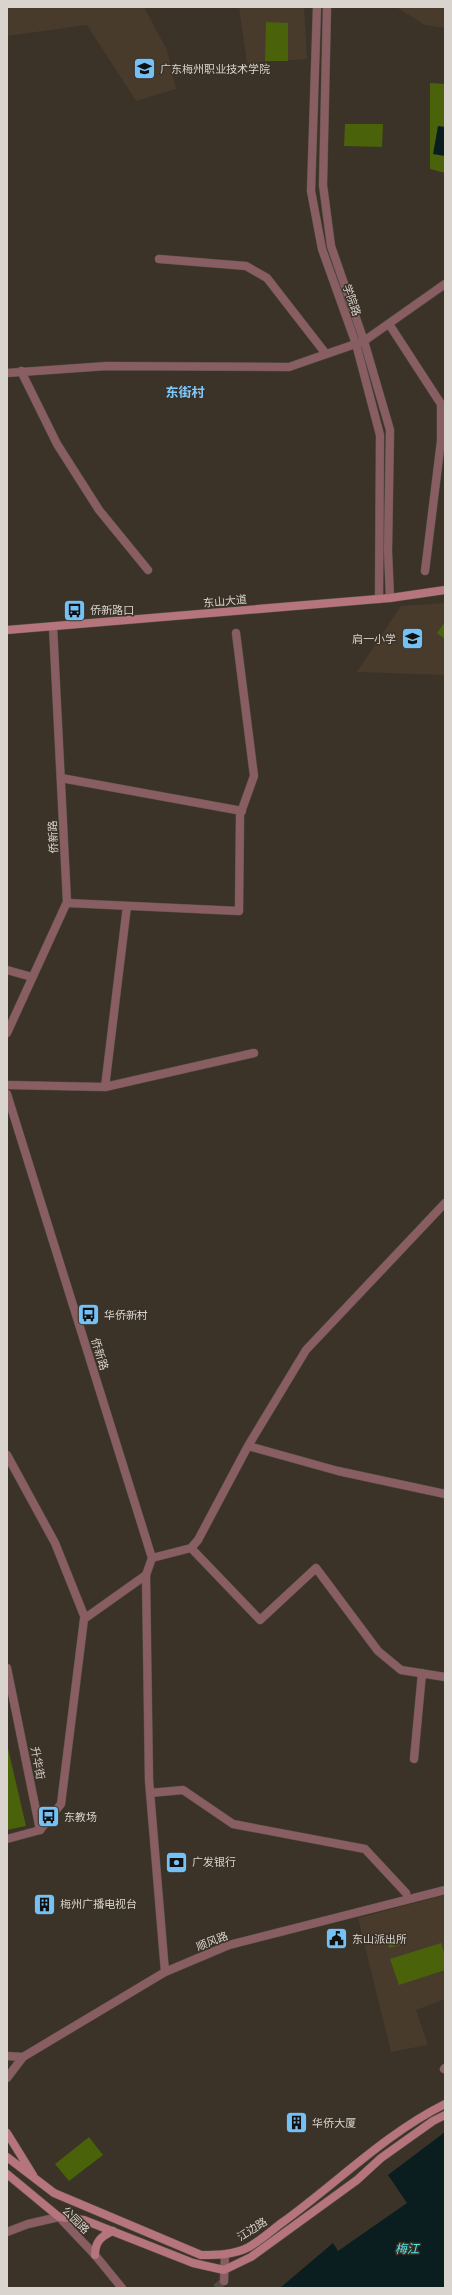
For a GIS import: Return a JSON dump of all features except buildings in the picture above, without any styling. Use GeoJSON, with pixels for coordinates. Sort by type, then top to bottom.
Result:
{"type":"FeatureCollection","features":[{"type":"Feature","properties":{"kind":"main road","name":"东山大道"},"geometry":{"type":"LineString","coordinates":[[7,630],[390,598],[445,590]]}},
{"type":"Feature","properties":{"kind":"main road","name":"江边路"},"geometry":{"type":"LineString","coordinates":[[7,2157],[54,2193],[201,2255],[225,2255],[248,2247],[319,2196],[372,2151],[429,2112],[445,2104]]}},
{"type":"Feature","properties":{"kind":"main road","name":"江边路"},"geometry":{"type":"LineString","coordinates":[[224,2270],[251,2257],[357,2180],[381,2158],[433,2121],[445,2115]]}},
{"type":"Feature","properties":{"kind":"main road"},"geometry":{"type":"LineString","coordinates":[[7,2133],[36,2179]]}},
{"type":"Feature","properties":{"kind":"main road","name":"公园路"},"geometry":{"type":"LineString","coordinates":[[7,2174],[59,2217]]}},
{"type":"Feature","properties":{"kind":"main road"},"geometry":{"type":"LineString","coordinates":[[59,2217],[84,2220],[193,2263],[224,2270]]}},
{"type":"Feature","properties":{"kind":"main road"},"geometry":{"type":"LineString","coordinates":[[95,2255],[95,2246],[99,2240],[113,2231]]}},
{"type":"Feature","properties":{"kind":"street","name":"学院路"},"geometry":{"type":"LineString","coordinates":[[317,7],[312,191],[322,249],[356,344],[380,435],[379,599]]}},
{"type":"Feature","properties":{"kind":"street","name":"学院路"},"geometry":{"type":"LineString","coordinates":[[327,7],[323,185],[331,246],[364,341],[390,430],[388,551],[390,598]]}},
{"type":"Feature","properties":{"kind":"street"},"geometry":{"type":"LineString","coordinates":[[159,259],[246,266],[267,278],[326,354]]}},
{"type":"Feature","properties":{"kind":"street"},"geometry":{"type":"LineString","coordinates":[[7,373],[107,366],[289,367],[364,341],[445,284]]}},
{"type":"Feature","properties":{"kind":"street"},"geometry":{"type":"LineString","coordinates":[[389,324],[441,404],[441,441],[425,570]]}},
{"type":"Feature","properties":{"kind":"street"},"geometry":{"type":"LineString","coordinates":[[21,371],[57,444],[99,510],[148,570]]}},
{"type":"Feature","properties":{"kind":"street","name":"侨新路"},"geometry":{"type":"LineString","coordinates":[[7,1033],[67,903],[53,627]]}},
{"type":"Feature","properties":{"kind":"street"},"geometry":{"type":"LineString","coordinates":[[67,903],[239,911],[242,811],[254,776],[236,633]]}},
{"type":"Feature","properties":{"kind":"street"},"geometry":{"type":"LineString","coordinates":[[61,778],[242,811]]}},
{"type":"Feature","properties":{"kind":"street"},"geometry":{"type":"LineString","coordinates":[[105,1087],[127,906]]}},
{"type":"Feature","properties":{"kind":"street"},"geometry":{"type":"LineString","coordinates":[[7,970],[32,977]]}},
{"type":"Feature","properties":{"kind":"street"},"geometry":{"type":"LineString","coordinates":[[7,1085],[105,1087],[254,1052]]}},
{"type":"Feature","properties":{"kind":"street","name":"侨新路"},"geometry":{"type":"LineString","coordinates":[[7,1094],[152,1558]]}},
{"type":"Feature","properties":{"kind":"street"},"geometry":{"type":"LineString","coordinates":[[165,1972],[150,1793],[146,1575],[152,1558],[191,1548],[198,1540],[248,1446],[306,1350],[445,1203]]}},
{"type":"Feature","properties":{"kind":"street"},"geometry":{"type":"LineString","coordinates":[[248,1446],[338,1471],[445,1494]]}},
{"type":"Feature","properties":{"kind":"street"},"geometry":{"type":"LineString","coordinates":[[7,1455],[55,1543],[85,1618],[61,1804],[40,1830],[7,1839]]}},
{"type":"Feature","properties":{"kind":"street"},"geometry":{"type":"LineString","coordinates":[[191,1548],[260,1620],[316,1568],[378,1651],[401,1670],[445,1677]]}},
{"type":"Feature","properties":{"kind":"street"},"geometry":{"type":"LineString","coordinates":[[85,1618],[146,1575]]}},
{"type":"Feature","properties":{"kind":"street","name":"升华街"},"geometry":{"type":"LineString","coordinates":[[7,1668],[40,1830]]}},
{"type":"Feature","properties":{"kind":"street"},"geometry":{"type":"LineString","coordinates":[[414,1759],[422,1673]]}},
{"type":"Feature","properties":{"kind":"street"},"geometry":{"type":"LineString","coordinates":[[150,1793],[183,1790],[233,1824],[365,1849],[406,1893]]}},
{"type":"Feature","properties":{"kind":"street","name":"顺风路"},"geometry":{"type":"LineString","coordinates":[[7,2078],[23,2057],[165,1972],[229,1945],[445,1890]]}},
{"type":"Feature","properties":{"kind":"street"},"geometry":{"type":"LineString","coordinates":[[7,2056],[23,2057]]}},
{"type":"Feature","properties":{"kind":"street"},"geometry":{"type":"LineString","coordinates":[[7,2232],[28,2224],[59,2217]]}},
{"type":"Feature","properties":{"kind":"street","name":"公园路"},"geometry":{"type":"LineString","coordinates":[[59,2217],[95,2255],[122,2288]]}},
{"type":"Feature","properties":{"kind":"street"},"geometry":{"type":"LineString","coordinates":[[224,2281],[225,2255]]}},
{"type":"Feature","properties":{"kind":"shaded area","name":"广东梅州职业技术学院"},"geometry":{"type":"Polygon","coordinates":[[[7,7],[144,7],[167,50],[176,89],[136,101],[87,25],[7,36],[7,7]]]}},
{"type":"Feature","properties":{"kind":"shaded area","name":"广东梅州职业技术学院"},"geometry":{"type":"Polygon","coordinates":[[[239,7],[304,7],[307,59],[247,63],[239,7]]]}},
{"type":"Feature","properties":{"kind":"shaded area"},"geometry":{"type":"Polygon","coordinates":[[[396,7],[445,7],[445,28],[425,25],[396,7]]]}},
{"type":"Feature","properties":{"kind":"shaded area","name":"肩一小学"},"geometry":{"type":"Polygon","coordinates":[[[445,603],[445,675],[357,672],[401,606],[445,603]]]}},
{"type":"Feature","properties":{"kind":"shaded area"},"geometry":{"type":"Polygon","coordinates":[[[445,1895],[445,1999],[416,2010],[428,2045],[391,2052],[358,1918],[445,1895]]]}},
{"type":"Feature","properties":{"kind":"green space"},"geometry":{"type":"Polygon","coordinates":[[[266,22],[288,23],[288,61],[265,61],[266,22]]]}},
{"type":"Feature","properties":{"kind":"green space"},"geometry":{"type":"Polygon","coordinates":[[[430,83],[445,84],[445,173],[430,169],[430,83]]]}},
{"type":"Feature","properties":{"kind":"green space"},"geometry":{"type":"Polygon","coordinates":[[[345,124],[383,124],[382,147],[344,146],[345,124]]]}},
{"type":"Feature","properties":{"kind":"green space"},"geometry":{"type":"Polygon","coordinates":[[[445,622],[445,639],[437,633],[445,622]]]}},
{"type":"Feature","properties":{"kind":"green space"},"geometry":{"type":"Polygon","coordinates":[[[7,1744],[26,1826],[7,1830],[7,1744]]]}},
{"type":"Feature","properties":{"kind":"green space"},"geometry":{"type":"Polygon","coordinates":[[[404,1934],[406,1944],[389,1948],[387,1938],[404,1934]]]}},
{"type":"Feature","properties":{"kind":"green space"},"geometry":{"type":"Polygon","coordinates":[[[441,1943],[445,1955],[445,1970],[399,1985],[390,1959],[441,1943]]]}},
{"type":"Feature","properties":{"kind":"green space"},"geometry":{"type":"Polygon","coordinates":[[[89,2137],[103,2155],[69,2181],[55,2164],[89,2137]]]}},
{"type":"Feature","properties":{"kind":"water"},"geometry":{"type":"Polygon","coordinates":[[[438,126],[445,127],[445,156],[433,154],[438,126]]]}},
{"type":"Feature","properties":{"kind":"water","name":"梅江"},"geometry":{"type":"Polygon","coordinates":[[[445,2132],[445,2288],[280,2288],[333,2243],[338,2251],[407,2203],[388,2175],[445,2132]]]}},
{"type":"Feature","properties":{"kind":"tunnel"},"geometry":{"type":"LineString","coordinates":[[216,2288],[224,2281]]}},
{"type":"Feature","properties":{"kind":"place","name":"广东梅州职业技术学院"},"geometry":{"type":"Point","coordinates":[144,69]}},
{"type":"Feature","properties":{"kind":"place","name":"侨新路口"},"geometry":{"type":"Point","coordinates":[74,610]}},
{"type":"Feature","properties":{"kind":"place","name":"肩一小学"},"geometry":{"type":"Point","coordinates":[412,639]}},
{"type":"Feature","properties":{"kind":"place","name":"华侨新村"},"geometry":{"type":"Point","coordinates":[89,1315]}},
{"type":"Feature","properties":{"kind":"place","name":"东教场"},"geometry":{"type":"Point","coordinates":[48,1817]}},
{"type":"Feature","properties":{"kind":"place","name":"广发银行"},"geometry":{"type":"Point","coordinates":[177,1862]}},
{"type":"Feature","properties":{"kind":"place","name":"梅州广播电视台"},"geometry":{"type":"Point","coordinates":[45,1904]}},
{"type":"Feature","properties":{"kind":"place","name":"东山派出所"},"geometry":{"type":"Point","coordinates":[337,1939]}},
{"type":"Feature","properties":{"kind":"place","name":"华侨大厦"},"geometry":{"type":"Point","coordinates":[296,2123]}},
{"type":"Feature","properties":{"kind":"district","name":"东街村"},"geometry":{"type":"Point","coordinates":[185,392]}}]}
